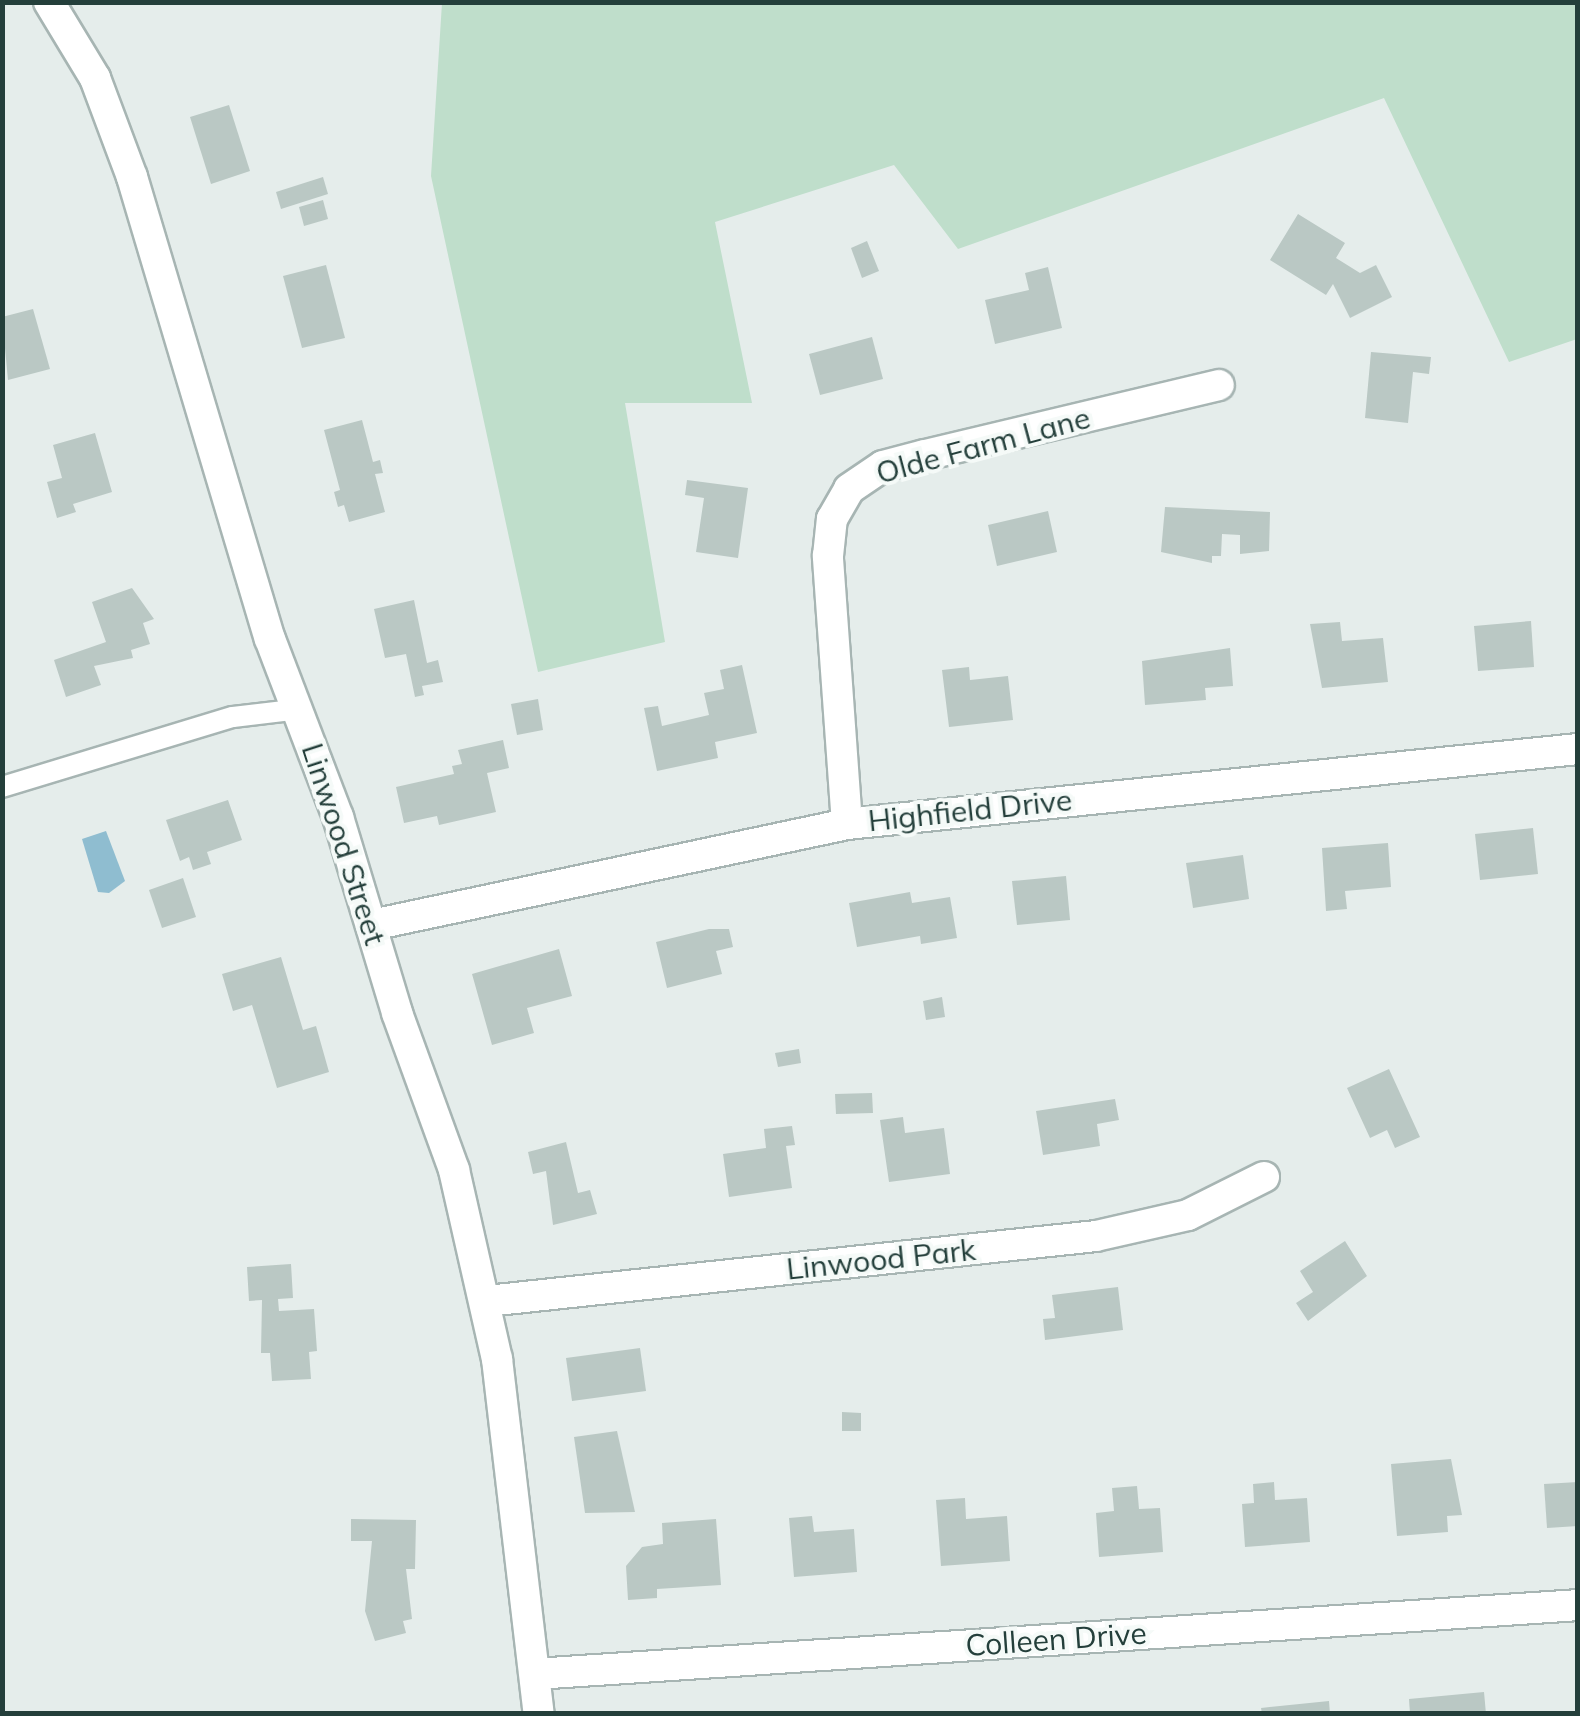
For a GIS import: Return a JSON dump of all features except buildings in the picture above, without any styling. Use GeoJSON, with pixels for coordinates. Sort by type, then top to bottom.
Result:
{"type":"FeatureCollection","features":[{"type":"Feature","properties":{"kind":"street","name":"Linwood Street"},"geometry":{"type":"LineString","coordinates":[[49,2],[95,78],[132,178],[249,574],[300,709],[454,1170],[487,1302],[539,1714]]}},
{"type":"Feature","properties":{"kind":"street","name":"Olde Farm Lane"},"geometry":{"type":"LineString","coordinates":[[848,824],[828,556],[832,519],[849,489],[884,466],[911,458],[1219,385]]}},
{"type":"Feature","properties":{"kind":"street","name":"Highfield Drive"},"geometry":{"type":"LineString","coordinates":[[372,925],[848,824],[1578,749]]}},
{"type":"Feature","properties":{"kind":"street","name":"Linwood Park"},"geometry":{"type":"LineString","coordinates":[[487,1302],[1096,1236],[1188,1214],[1264,1177]]}},
{"type":"Feature","properties":{"kind":"street","name":"Colleen Drive"},"geometry":{"type":"LineString","coordinates":[[535,1674],[1578,1604]]}},
{"type":"Feature","properties":{"kind":"lane"},"geometry":{"type":"LineString","coordinates":[[2,787],[233,717],[300,709]]}},
{"type":"Feature","properties":{"kind":"green space"},"geometry":{"type":"Polygon","coordinates":[[[442,3],[1577,3],[1577,339],[1509,362],[1384,98],[958,249],[894,165],[715,222],[752,403],[625,403],[665,642],[538,672],[431,176],[442,3]]]}},
{"type":"Feature","properties":{"kind":"water"},"geometry":{"type":"Polygon","coordinates":[[[106,831],[125,881],[109,893],[98,892],[82,839],[106,831]]]}}]}
